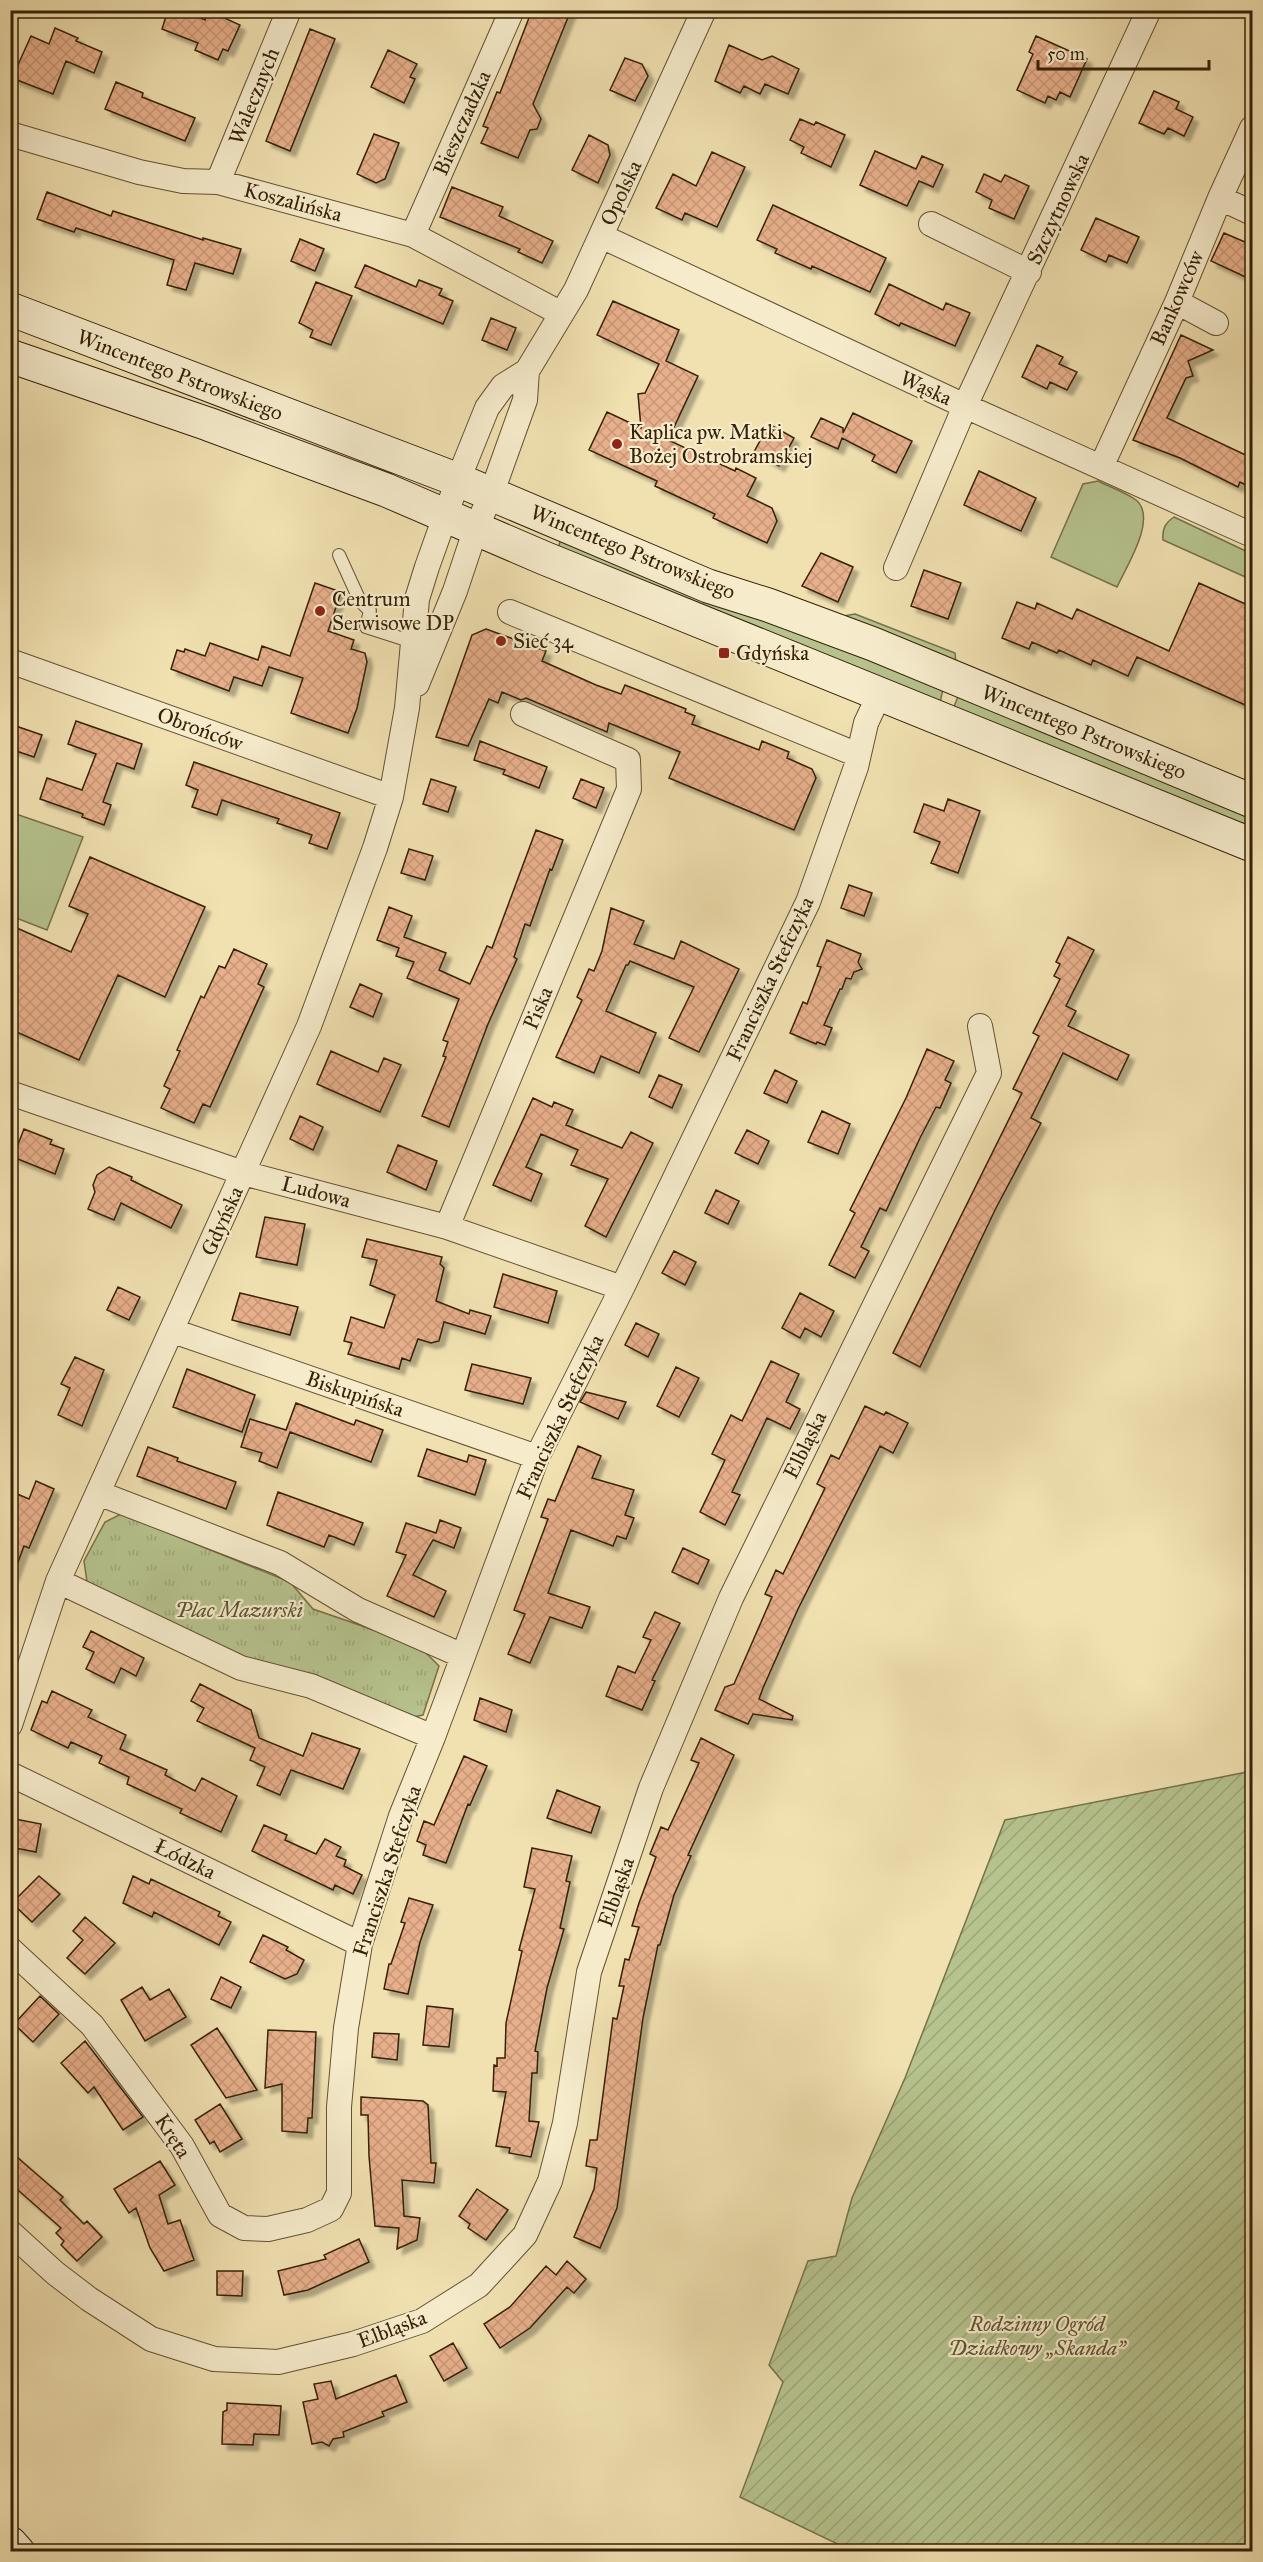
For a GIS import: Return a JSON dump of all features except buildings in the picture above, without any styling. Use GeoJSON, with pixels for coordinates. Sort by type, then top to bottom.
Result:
{"type":"FeatureCollection","features":[{"type":"Feature","properties":{"kind":"main road","name":"Wincentego Pstrowskiego"},"geometry":{"type":"LineString","coordinates":[[10,309],[458,480],[708,586],[768,604],[873,644],[1252,801]]}},
{"type":"Feature","properties":{"kind":"main road","name":"Wincentego Pstrowskiego"},"geometry":{"type":"LineString","coordinates":[[10,356],[208,424],[445,514],[554,562],[1252,844]]}},
{"type":"Feature","properties":{"kind":"main road"},"geometry":{"type":"LineString","coordinates":[[10,2543],[18,2552]]}},
{"type":"Feature","properties":{"kind":"street","name":"Walecznych"},"geometry":{"type":"LineString","coordinates":[[218,182],[289,10]]}},
{"type":"Feature","properties":{"kind":"street","name":"Bieszczadzka"},"geometry":{"type":"LineString","coordinates":[[413,235],[512,10]]}},
{"type":"Feature","properties":{"kind":"street","name":"Opolska"},"geometry":{"type":"LineString","coordinates":[[491,495],[525,400],[527,371],[576,290],[704,10]]}},
{"type":"Feature","properties":{"kind":"street","name":"Szczytnowska"},"geometry":{"type":"LineString","coordinates":[[896,568],[965,406],[1149,10]]}},
{"type":"Feature","properties":{"kind":"street","name":"Bankowców"},"geometry":{"type":"LineString","coordinates":[[1101,466],[1177,302],[1252,128]]}},
{"type":"Feature","properties":{"kind":"street","name":"Koszalińska"},"geometry":{"type":"LineString","coordinates":[[10,134],[139,172],[183,182],[218,182],[413,235],[560,313]]}},
{"type":"Feature","properties":{"kind":"street"},"geometry":{"type":"LineString","coordinates":[[1220,198],[1252,213]]}},
{"type":"Feature","properties":{"kind":"street"},"geometry":{"type":"LineString","coordinates":[[931,224],[1029,272]]}},
{"type":"Feature","properties":{"kind":"street","name":"Wąska"},"geometry":{"type":"LineString","coordinates":[[601,236],[965,406],[1252,535]]}},
{"type":"Feature","properties":{"kind":"street"},"geometry":{"type":"LineString","coordinates":[[1177,302],[1216,323]]}},
{"type":"Feature","properties":{"kind":"street","name":"Opolska"},"geometry":{"type":"LineString","coordinates":[[445,514],[487,408],[503,386],[527,371]]}},
{"type":"Feature","properties":{"kind":"street","name":"Gdyńska"},"geometry":{"type":"LineString","coordinates":[[407,708],[455,591],[476,528],[491,495]]}},
{"type":"Feature","properties":{"kind":"street","name":"Gdyńska"},"geometry":{"type":"LineString","coordinates":[[10,1725],[58,1581],[309,1026],[375,848],[391,797],[407,708],[417,599],[445,514]]}},
{"type":"Feature","properties":{"kind":"street"},"geometry":{"type":"LineString","coordinates":[[510,612],[858,755]]}},
{"type":"Feature","properties":{"kind":"street","name":"Obrońców"},"geometry":{"type":"LineString","coordinates":[[10,662],[391,797]]}},
{"type":"Feature","properties":{"kind":"street","name":"Franciszka Stefczyka"},"geometry":{"type":"LineString","coordinates":[[339,2172],[339,2107],[345,2040],[360,1944],[401,1816],[433,1737],[537,1457],[622,1288],[808,902],[856,767],[866,723],[880,693]]}},
{"type":"Feature","properties":{"kind":"street","name":"Piska"},"geometry":{"type":"LineString","coordinates":[[447,1227],[630,789],[628,760],[523,714]]}},
{"type":"Feature","properties":{"kind":"street","name":"Elbląska"},"geometry":{"type":"LineString","coordinates":[[10,2232],[89,2300],[151,2339],[214,2359],[278,2362],[353,2344],[422,2321],[479,2285],[525,2235],[550,2181],[565,2123],[589,1972],[651,1788],[731,1598],[989,1073],[980,1026]]}},
{"type":"Feature","properties":{"kind":"street","name":"Ludowa"},"geometry":{"type":"LineString","coordinates":[[10,1093],[243,1173],[447,1227],[622,1288]]}},
{"type":"Feature","properties":{"kind":"street","name":"Biskupińska"},"geometry":{"type":"LineString","coordinates":[[173,1331],[537,1457]]}},
{"type":"Feature","properties":{"kind":"street"},"geometry":{"type":"LineString","coordinates":[[98,1493],[280,1563],[358,1610],[463,1656]]}},
{"type":"Feature","properties":{"kind":"street"},"geometry":{"type":"LineString","coordinates":[[58,1581],[241,1668],[311,1686],[433,1737]]}},
{"type":"Feature","properties":{"kind":"street","name":"Łódzka"},"geometry":{"type":"LineString","coordinates":[[10,1774],[360,1944]]}},
{"type":"Feature","properties":{"kind":"street","name":"Kręta"},"geometry":{"type":"LineString","coordinates":[[10,1949],[92,2025],[182,2146],[219,2215],[244,2228],[268,2229],[307,2220],[331,2209],[339,2193],[339,2172]]}},
{"type":"Feature","properties":{"kind":"lane"},"geometry":{"type":"LineString","coordinates":[[339,555],[360,601],[370,611],[366,627],[413,642]]}},
{"type":"Feature","properties":{"kind":"green space"},"geometry":{"type":"Polygon","coordinates":[[[1098,481],[1136,500],[1142,508],[1144,518],[1138,543],[1117,587],[1051,557],[1083,484],[1098,481]]]}},
{"type":"Feature","properties":{"kind":"green space"},"geometry":{"type":"Polygon","coordinates":[[[1174,517],[1252,554],[1252,580],[1163,540],[1165,527],[1174,517]]]}},
{"type":"Feature","properties":{"kind":"green space"},"geometry":{"type":"Polygon","coordinates":[[[560,541],[678,590],[716,597],[943,689],[940,703],[558,549],[560,541]]]}},
{"type":"Feature","properties":{"kind":"green space"},"geometry":{"type":"Polygon","coordinates":[[[855,614],[955,653],[956,663],[843,616],[855,614]]]}},
{"type":"Feature","properties":{"kind":"green space"},"geometry":{"type":"Polygon","coordinates":[[[959,694],[1252,813],[1252,830],[953,709],[959,694]]]}},
{"type":"Feature","properties":{"kind":"green space"},"geometry":{"type":"Polygon","coordinates":[[[10,812],[83,837],[47,930],[11,916],[10,812]]]}},
{"type":"Feature","properties":{"kind":"green space","name":"Plac Mazurski"},"geometry":{"type":"Polygon","coordinates":[[[121,1514],[290,1582],[313,1609],[397,1638],[425,1652],[439,1666],[423,1715],[408,1718],[259,1664],[87,1582],[84,1561],[105,1522],[121,1514]]]}},
{"type":"Feature","properties":{"kind":"green space","name":"Rodzinny Ogród Działkowy „Skanda”"},"geometry":{"type":"Polygon","coordinates":[[[1252,1771],[1252,2551],[852,2551],[740,2497],[783,2382],[769,2365],[808,2261],[836,2256],[852,2198],[905,2078],[1005,1820],[1252,1771]]]}},
{"type":"Feature","properties":{"kind":"place","name":"Kaplica pw. Matki Bożej Ostrobramskiej"},"geometry":{"type":"Point","coordinates":[617,444]}},
{"type":"Feature","properties":{"kind":"place","name":"Centrum Serwisowe DP"},"geometry":{"type":"Point","coordinates":[320,611]}},
{"type":"Feature","properties":{"kind":"place","name":"Sieć 34"},"geometry":{"type":"Point","coordinates":[501,641]}},
{"type":"Feature","properties":{"kind":"place","name":"Gdyńska"},"geometry":{"type":"Point","coordinates":[724,653]}}]}
